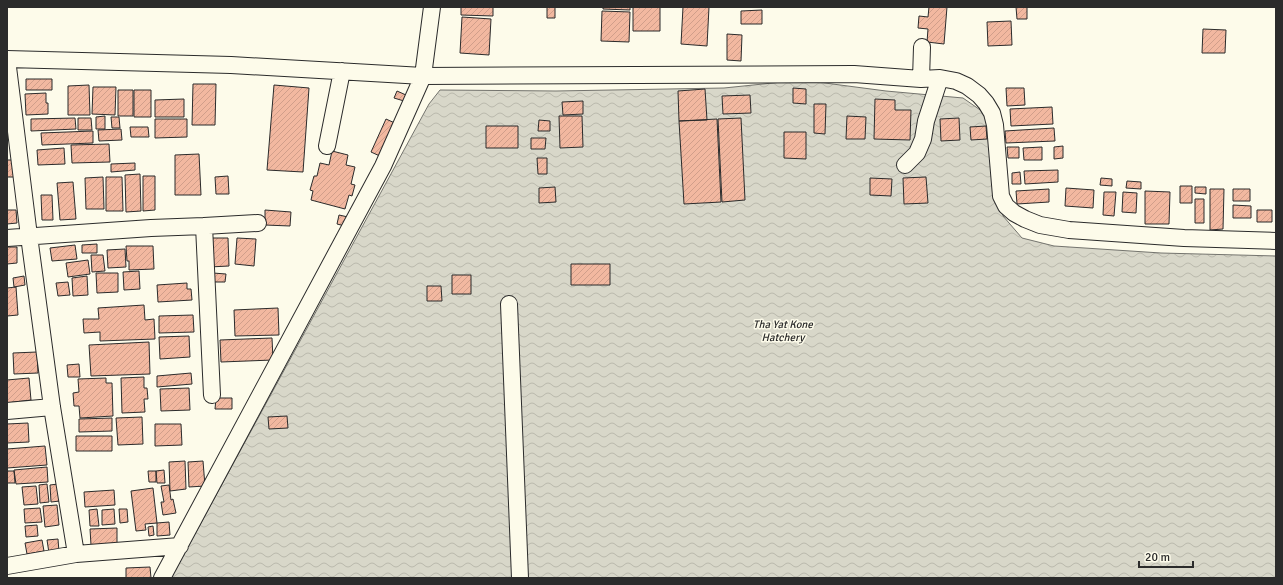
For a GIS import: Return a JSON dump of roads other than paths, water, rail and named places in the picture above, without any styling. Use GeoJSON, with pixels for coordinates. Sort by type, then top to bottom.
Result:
{"type":"FeatureCollection","features":[{"type":"Feature","properties":{"kind":"street"},"geometry":{"type":"LineString","coordinates":[[162,578],[383,166],[424,76],[432,7]]}},
{"type":"Feature","properties":{"kind":"street"},"geometry":{"type":"LineString","coordinates":[[922,47],[922,79]]}},
{"type":"Feature","properties":{"kind":"street"},"geometry":{"type":"LineString","coordinates":[[76,554],[52,407],[7,59],[231,65],[424,76],[854,74],[922,79],[940,78],[956,81],[967,86],[979,95],[986,103],[992,113],[995,125],[1001,196],[1006,206],[1014,213],[1025,219],[1040,225],[1069,230],[1184,238],[1276,241]]}},
{"type":"Feature","properties":{"kind":"street"},"geometry":{"type":"LineString","coordinates":[[327,146],[342,71]]}},
{"type":"Feature","properties":{"kind":"street"},"geometry":{"type":"LineString","coordinates":[[905,165],[916,153],[923,139],[926,121],[940,78]]}},
{"type":"Feature","properties":{"kind":"street"},"geometry":{"type":"LineString","coordinates":[[7,238],[151,228],[258,223]]}},
{"type":"Feature","properties":{"kind":"street"},"geometry":{"type":"LineString","coordinates":[[204,226],[212,395]]}},
{"type":"Feature","properties":{"kind":"street"},"geometry":{"type":"LineString","coordinates":[[509,304],[520,578]]}},
{"type":"Feature","properties":{"kind":"street"},"geometry":{"type":"LineString","coordinates":[[7,411],[52,407]]}},
{"type":"Feature","properties":{"kind":"street"},"geometry":{"type":"LineString","coordinates":[[7,566],[76,554],[180,546]]}},
{"type":"Feature","properties":{"kind":"water","name":"Tha Yat Kone Hatchery"},"geometry":{"type":"Polygon","coordinates":[[[802,80],[886,91],[963,98],[986,114],[1000,188],[1003,216],[1022,238],[1054,246],[1161,253],[1276,256],[1276,578],[171,578],[429,104],[440,90],[556,91],[724,88],[802,80]]]}}]}
